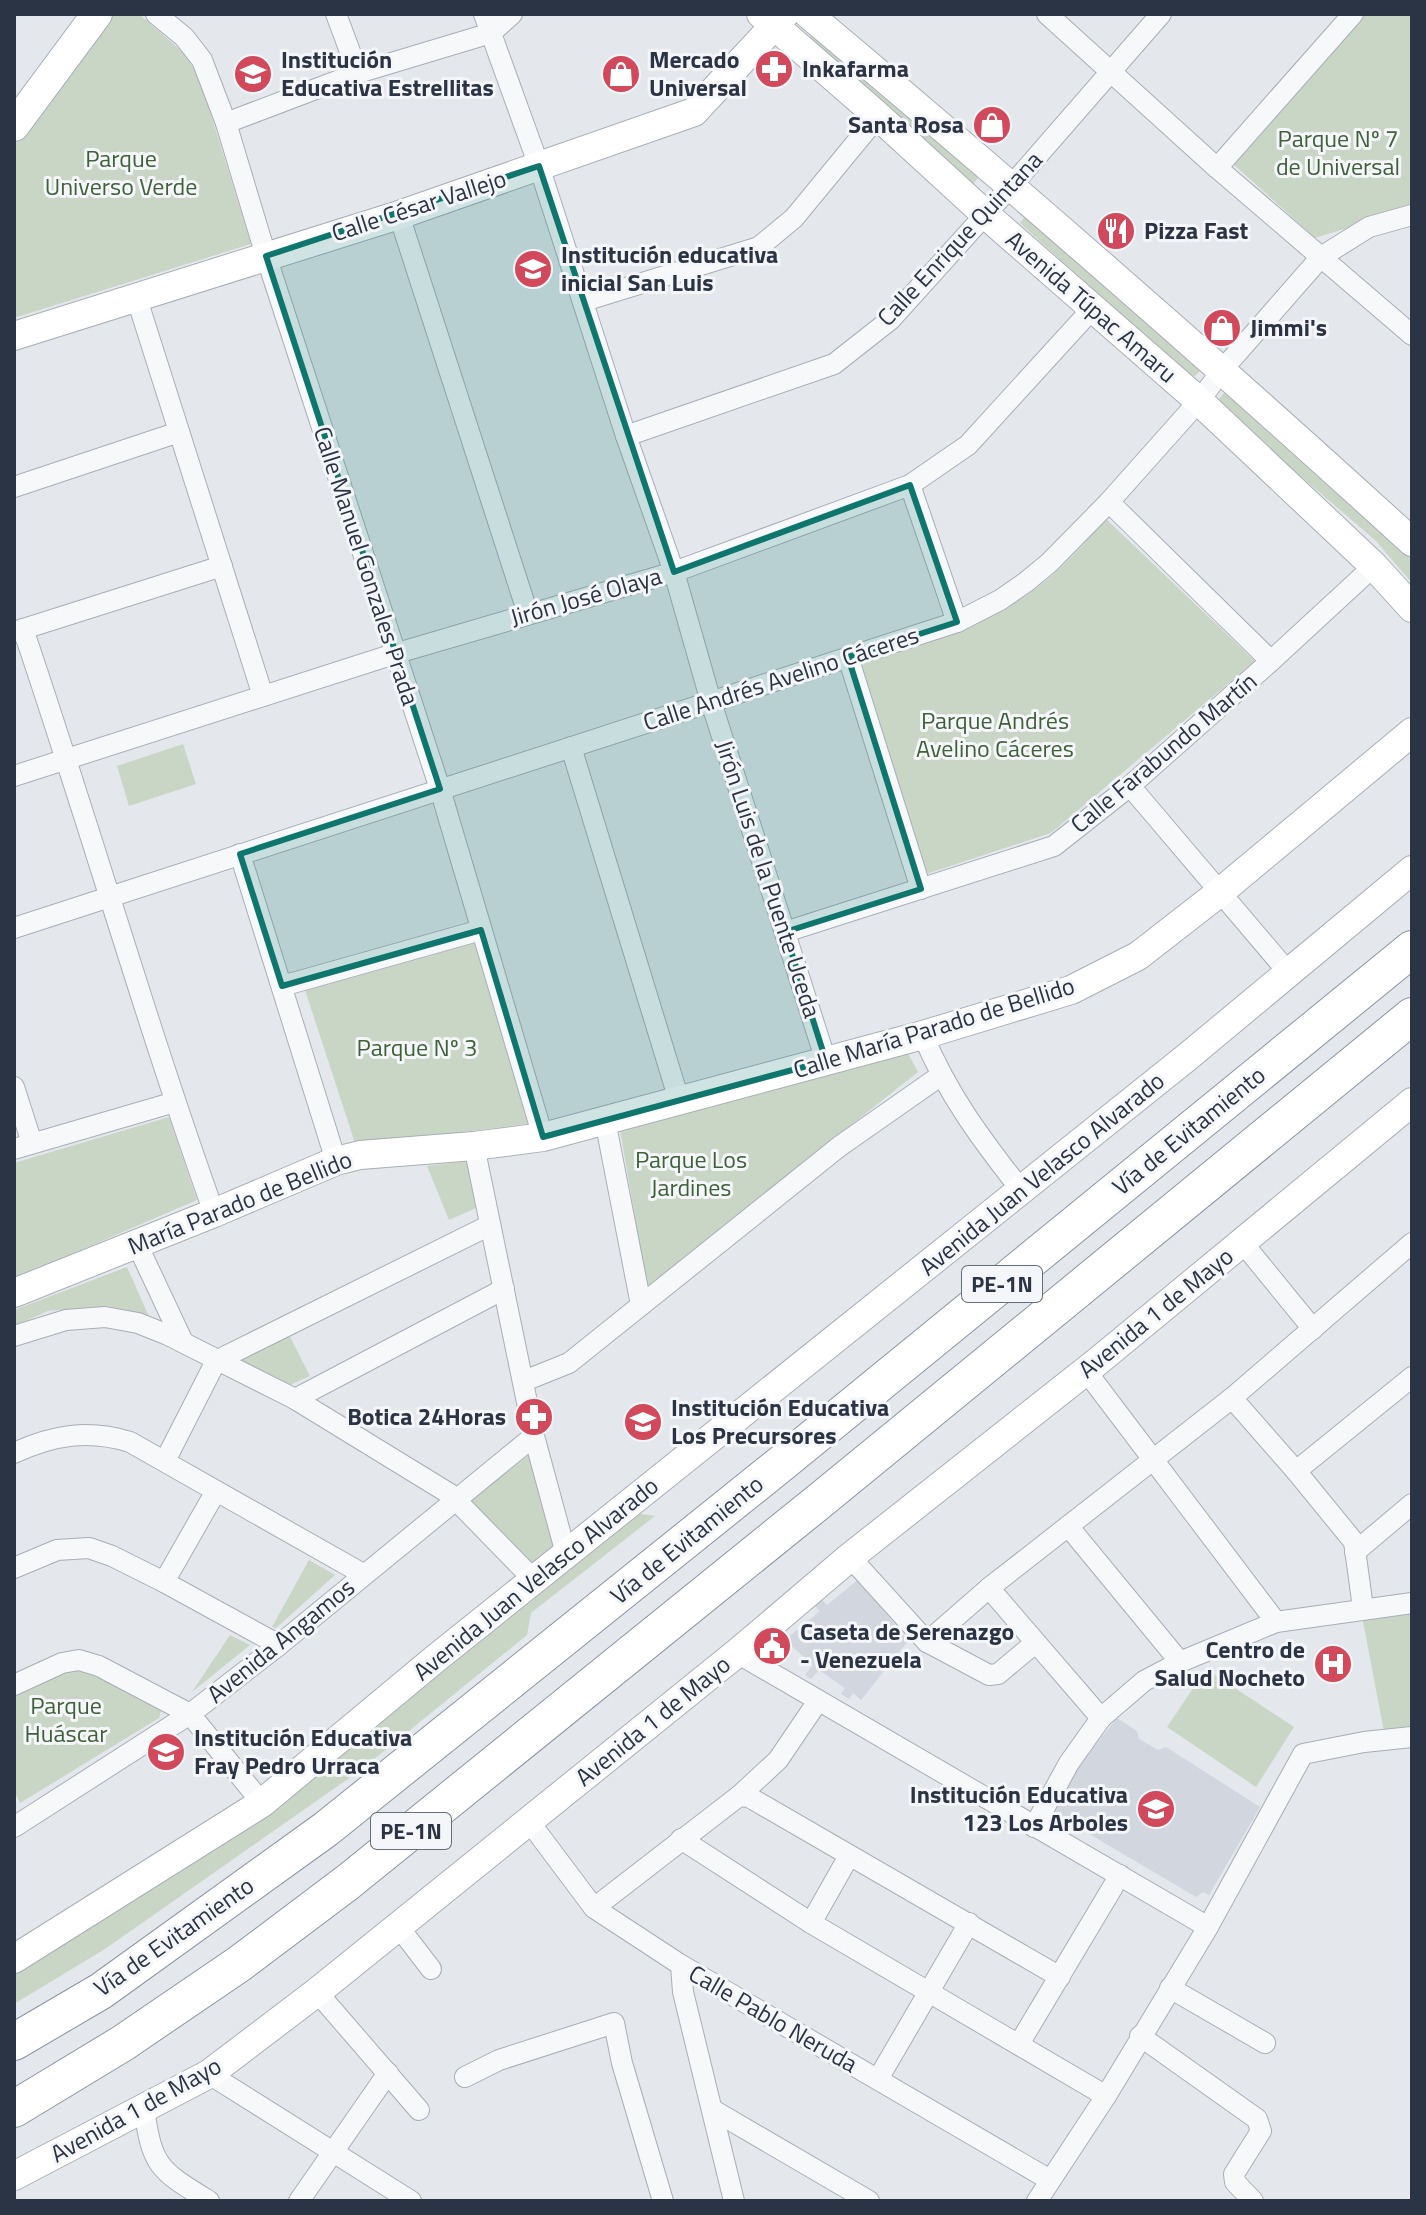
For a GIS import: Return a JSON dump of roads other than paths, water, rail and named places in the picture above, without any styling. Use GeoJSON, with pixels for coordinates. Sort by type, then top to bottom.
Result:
{"type":"FeatureCollection","features":[{"type":"Feature","properties":{"kind":"highway","name":"Vía de Evitamiento"},"geometry":{"type":"LineString","coordinates":[[14,2042],[101,1991],[326,1829],[711,1521],[1412,949]]}},
{"type":"Feature","properties":{"kind":"highway","name":"PE-1N"},"geometry":{"type":"LineString","coordinates":[[14,2109],[123,2043],[227,1972],[348,1882],[1412,1016]]}},
{"type":"Feature","properties":{"kind":"highway"},"geometry":{"type":"LineString","coordinates":[[14,2014],[101,1991]]}},
{"type":"Feature","properties":{"kind":"main road"},"geometry":{"type":"LineString","coordinates":[[14,126],[97,14]]}},
{"type":"Feature","properties":{"kind":"street","name":"Calle Manuel Gonzales Prada"},"geometry":{"type":"LineString","coordinates":[[156,14],[184,37],[202,60],[226,123],[266,256],[440,789],[543,1137]]}},
{"type":"Feature","properties":{"kind":"street"},"geometry":{"type":"LineString","coordinates":[[336,14],[358,73]]}},
{"type":"Feature","properties":{"kind":"street"},"geometry":{"type":"LineString","coordinates":[[226,123],[512,14]]}},
{"type":"Feature","properties":{"kind":"street","name":"Avenida Túpac Amaru"},"geometry":{"type":"LineString","coordinates":[[808,14],[1012,185],[1223,369],[1412,542]]}},
{"type":"Feature","properties":{"kind":"street"},"geometry":{"type":"LineString","coordinates":[[1047,14],[1217,168],[1412,335]]}},
{"type":"Feature","properties":{"kind":"street","name":"Calle Enrique Quintana"},"geometry":{"type":"LineString","coordinates":[[626,436],[834,364],[890,320],[1161,14]]}},
{"type":"Feature","properties":{"kind":"street"},"geometry":{"type":"LineString","coordinates":[[1217,168],[1353,14]]}},
{"type":"Feature","properties":{"kind":"street","name":"Avenida Túpac Amaru"},"geometry":{"type":"LineString","coordinates":[[774,18],[986,215],[1199,401],[1374,566],[1412,608]]}},
{"type":"Feature","properties":{"kind":"street","name":"Calle César Vallejo"},"geometry":{"type":"LineString","coordinates":[[14,336],[399,215],[694,112],[774,18]]}},
{"type":"Feature","properties":{"kind":"street","name":"Jirón Luis de la Puente Uceda"},"geometry":{"type":"LineString","coordinates":[[488,24],[539,166],[626,436],[674,572],[711,702],[826,1061]]}},
{"type":"Feature","properties":{"kind":"street"},"geometry":{"type":"LineString","coordinates":[[584,301],[759,247],[794,218],[878,116]]}},
{"type":"Feature","properties":{"kind":"street"},"geometry":{"type":"LineString","coordinates":[[399,215],[528,614]]}},
{"type":"Feature","properties":{"kind":"street","name":"Calle Andrés Avelino Cáceres"},"geometry":{"type":"LineString","coordinates":[[14,928],[957,622],[1000,600],[1026,582],[1109,502],[1321,257],[1369,227],[1412,215]]}},
{"type":"Feature","properties":{"kind":"street"},"geometry":{"type":"LineString","coordinates":[[136,296],[263,696]]}},
{"type":"Feature","properties":{"kind":"street","name":"Jirón José Olaya"},"geometry":{"type":"LineString","coordinates":[[14,776],[394,654],[674,572],[910,485],[968,445],[1093,308]]}},
{"type":"Feature","properties":{"kind":"street"},"geometry":{"type":"LineString","coordinates":[[14,487],[179,432]]}},
{"type":"Feature","properties":{"kind":"street"},"geometry":{"type":"LineString","coordinates":[[910,485],[957,622]]}},
{"type":"Feature","properties":{"kind":"street"},"geometry":{"type":"LineString","coordinates":[[1109,502],[1271,661]]}},
{"type":"Feature","properties":{"kind":"street"},"geometry":{"type":"LineString","coordinates":[[214,1213],[175,1102],[67,757],[18,630],[222,566]]}},
{"type":"Feature","properties":{"kind":"street","name":"Calle Farabundo Martín"},"geometry":{"type":"LineString","coordinates":[[785,932],[1054,846],[1130,786],[1374,566]]}},
{"type":"Feature","properties":{"kind":"street"},"geometry":{"type":"LineString","coordinates":[[848,657],[921,889]]}},
{"type":"Feature","properties":{"kind":"street","name":"Calle María Parado de Bellido"},"geometry":{"type":"LineString","coordinates":[[474,1146],[543,1137],[923,1035],[1071,990],[1138,956],[1219,893],[1412,732]]}},
{"type":"Feature","properties":{"kind":"street"},"geometry":{"type":"LineString","coordinates":[[571,747],[679,1100]]}},
{"type":"Feature","properties":{"kind":"street"},"geometry":{"type":"LineString","coordinates":[[1130,786],[1288,972]]}},
{"type":"Feature","properties":{"kind":"street"},"geometry":{"type":"LineString","coordinates":[[240,854],[336,1161]]}},
{"type":"Feature","properties":{"kind":"street","name":"Avenida Juan Velasco Alvarado"},"geometry":{"type":"LineString","coordinates":[[14,1959],[262,1803],[566,1554],[1186,1058],[1412,870]]}},
{"type":"Feature","properties":{"kind":"street"},"geometry":{"type":"LineString","coordinates":[[282,986],[481,930]]}},
{"type":"Feature","properties":{"kind":"street"},"geometry":{"type":"LineString","coordinates":[[923,1035],[940,1076],[976,1133],[1021,1190]]}},
{"type":"Feature","properties":{"kind":"street"},"geometry":{"type":"LineString","coordinates":[[524,1381],[569,1363],[840,1146],[940,1076]]}},
{"type":"Feature","properties":{"kind":"street"},"geometry":{"type":"LineString","coordinates":[[14,1087],[23,1146],[175,1102]]}},
{"type":"Feature","properties":{"kind":"street","name":"Avenida 1 de Mayo"},"geometry":{"type":"LineString","coordinates":[[14,2176],[209,2074],[317,1992],[737,1653],[850,1557],[1086,1371],[1412,1102]]}},
{"type":"Feature","properties":{"kind":"street"},"geometry":{"type":"LineString","coordinates":[[605,1120],[641,1305]]}},
{"type":"Feature","properties":{"kind":"street"},"geometry":{"type":"LineString","coordinates":[[474,1146],[534,1436],[566,1554]]}},
{"type":"Feature","properties":{"kind":"street","name":"María Parado de Bellido"},"geometry":{"type":"LineString","coordinates":[[14,1293],[336,1161],[360,1155],[474,1146]]}},
{"type":"Feature","properties":{"kind":"street"},"geometry":{"type":"LineString","coordinates":[[165,1461],[216,1361],[490,1225]]}},
{"type":"Feature","properties":{"kind":"street"},"geometry":{"type":"LineString","coordinates":[[1242,1242],[1313,1329]]}},
{"type":"Feature","properties":{"kind":"street"},"geometry":{"type":"LineString","coordinates":[[927,1642],[989,1588],[1232,1398],[1412,1243]]}},
{"type":"Feature","properties":{"kind":"street"},"geometry":{"type":"LineString","coordinates":[[137,1244],[183,1342]]}},
{"type":"Feature","properties":{"kind":"street"},"geometry":{"type":"LineString","coordinates":[[295,1399],[504,1289]]}},
{"type":"Feature","properties":{"kind":"street"},"geometry":{"type":"LineString","coordinates":[[14,1336],[66,1320],[105,1317],[138,1323],[183,1342],[295,1399],[455,1499],[534,1580]]}},
{"type":"Feature","properties":{"kind":"street"},"geometry":{"type":"LineString","coordinates":[[1086,1371],[1276,1622]]}},
{"type":"Feature","properties":{"kind":"street"},"geometry":{"type":"LineString","coordinates":[[1296,1471],[1412,1377]]}},
{"type":"Feature","properties":{"kind":"street"},"geometry":{"type":"LineString","coordinates":[[1232,1398],[1354,1542],[1363,1608]]}},
{"type":"Feature","properties":{"kind":"street"},"geometry":{"type":"LineString","coordinates":[[14,1453],[63,1436],[97,1434],[130,1442],[363,1574]]}},
{"type":"Feature","properties":{"kind":"street","name":"Avenida Angamos"},"geometry":{"type":"LineString","coordinates":[[16,1822],[190,1714],[534,1436]]}},
{"type":"Feature","properties":{"kind":"street"},"geometry":{"type":"LineString","coordinates":[[164,1582],[216,1491]]}},
{"type":"Feature","properties":{"kind":"street"},"geometry":{"type":"LineString","coordinates":[[1355,1552],[1412,1504]]}},
{"type":"Feature","properties":{"kind":"street"},"geometry":{"type":"LineString","coordinates":[[1068,1526],[1180,1662]]}},
{"type":"Feature","properties":{"kind":"street"},"geometry":{"type":"LineString","coordinates":[[14,1568],[57,1550],[79,1547],[112,1556],[279,1645]]}},
{"type":"Feature","properties":{"kind":"street"},"geometry":{"type":"LineString","coordinates":[[850,1557],[927,1642],[989,1675],[998,1674],[1034,1644]]}},
{"type":"Feature","properties":{"kind":"street"},"geometry":{"type":"LineString","coordinates":[[989,1588],[1034,1644],[1101,1718]]}},
{"type":"Feature","properties":{"kind":"street"},"geometry":{"type":"LineString","coordinates":[[1034,1827],[1069,1763],[1101,1718],[1144,1681],[1180,1662],[1276,1622],[1412,1603]]}},
{"type":"Feature","properties":{"kind":"street"},"geometry":{"type":"LineString","coordinates":[[737,1653],[1208,1927]]}},
{"type":"Feature","properties":{"kind":"street"},"geometry":{"type":"LineString","coordinates":[[14,1685],[62,1663],[89,1662],[190,1714],[262,1803]]}},
{"type":"Feature","properties":{"kind":"street"},"geometry":{"type":"LineString","coordinates":[[594,1908],[739,1796],[778,1760],[818,1701]]}},
{"type":"Feature","properties":{"kind":"street"},"geometry":{"type":"LineString","coordinates":[[1037,2201],[1106,2096],[1208,1927],[1303,1754],[1364,1742],[1412,1737]]}},
{"type":"Feature","properties":{"kind":"street"},"geometry":{"type":"LineString","coordinates":[[739,1796],[749,1797],[1060,1977]]}},
{"type":"Feature","properties":{"kind":"street","name":"Calle Pablo Neruda"},"geometry":{"type":"LineString","coordinates":[[528,1820],[594,1908],[681,1965],[1050,2180]]}},
{"type":"Feature","properties":{"kind":"street"},"geometry":{"type":"LineString","coordinates":[[681,1839],[811,1923],[1106,2096]]}},
{"type":"Feature","properties":{"kind":"street"},"geometry":{"type":"LineString","coordinates":[[811,1923],[849,1856]]}},
{"type":"Feature","properties":{"kind":"street"},"geometry":{"type":"LineString","coordinates":[[1019,2044],[1120,1875]]}},
{"type":"Feature","properties":{"kind":"street"},"geometry":{"type":"LineString","coordinates":[[878,2079],[969,1923]]}},
{"type":"Feature","properties":{"kind":"street"},"geometry":{"type":"LineString","coordinates":[[398,1926],[431,1969]]}},
{"type":"Feature","properties":{"kind":"street"},"geometry":{"type":"LineString","coordinates":[[681,1965],[683,1992],[734,2201]]}},
{"type":"Feature","properties":{"kind":"street"},"geometry":{"type":"LineString","coordinates":[[1170,1988],[1265,2043]]}},
{"type":"Feature","properties":{"kind":"street"},"geometry":{"type":"LineString","coordinates":[[317,1992],[419,2110]]}},
{"type":"Feature","properties":{"kind":"street"},"geometry":{"type":"LineString","coordinates":[[465,2077],[499,2060],[614,2023],[622,2063],[663,2201]]}},
{"type":"Feature","properties":{"kind":"street"},"geometry":{"type":"LineString","coordinates":[[1140,2036],[1257,2119],[1261,2131],[1234,2174],[1235,2182],[1253,2201]]}},
{"type":"Feature","properties":{"kind":"street"},"geometry":{"type":"LineString","coordinates":[[299,2201],[388,2073]]}},
{"type":"Feature","properties":{"kind":"street"},"geometry":{"type":"LineString","coordinates":[[209,2074],[411,2201]]}},
{"type":"Feature","properties":{"kind":"street"},"geometry":{"type":"LineString","coordinates":[[144,2108],[153,2156],[182,2194],[209,2201]]}},
{"type":"Feature","properties":{"kind":"street"},"geometry":{"type":"LineString","coordinates":[[713,2110],[869,2201]]}},
{"type":"Feature","properties":{"kind":"place","name":"Inkafarma"},"geometry":{"type":"Point","coordinates":[774,69]}},
{"type":"Feature","properties":{"kind":"place","name":"Institución Educativa Estrellitas"},"geometry":{"type":"Point","coordinates":[253,74]}},
{"type":"Feature","properties":{"kind":"place","name":"Mercado Universal"},"geometry":{"type":"Point","coordinates":[621,74]}},
{"type":"Feature","properties":{"kind":"place","name":"Santa Rosa"},"geometry":{"type":"Point","coordinates":[992,125]}},
{"type":"Feature","properties":{"kind":"place","name":"Pizza Fast"},"geometry":{"type":"Point","coordinates":[1116,231]}},
{"type":"Feature","properties":{"kind":"place","name":"Institución educativa inicial San Luis"},"geometry":{"type":"Point","coordinates":[533,269]}},
{"type":"Feature","properties":{"kind":"place","name":"Jimmi's"},"geometry":{"type":"Point","coordinates":[1222,328]}},
{"type":"Feature","properties":{"kind":"place","name":"Botica 24Horas"},"geometry":{"type":"Point","coordinates":[534,1417]}},
{"type":"Feature","properties":{"kind":"place","name":"Institución Educativa Los Precursores"},"geometry":{"type":"Point","coordinates":[643,1422]}},
{"type":"Feature","properties":{"kind":"place","name":"Caseta de Serenazgo - Venezuela"},"geometry":{"type":"Point","coordinates":[772,1646]}},
{"type":"Feature","properties":{"kind":"place","name":"Centro de Salud Nocheto"},"geometry":{"type":"Point","coordinates":[1333,1664]}},
{"type":"Feature","properties":{"kind":"place","name":"Institución Educativa Fray Pedro Urraca"},"geometry":{"type":"Point","coordinates":[166,1752]}},
{"type":"Feature","properties":{"kind":"place","name":"Institución Educativa 123 Los Arboles"},"geometry":{"type":"Point","coordinates":[1156,1809]}},
{"type":"Feature","properties":{"kind":"park label","name":"Parque Nº 7 de Universal"},"geometry":{"type":"Point","coordinates":[1338,153]}},
{"type":"Feature","properties":{"kind":"park label","name":"Parque Universo Verde"},"geometry":{"type":"Point","coordinates":[121,173]}},
{"type":"Feature","properties":{"kind":"park label","name":"Parque Andrés Avelino Cáceres"},"geometry":{"type":"Point","coordinates":[995,735]}},
{"type":"Feature","properties":{"kind":"park label","name":"Parque Nº 3"},"geometry":{"type":"Point","coordinates":[417,1048]}},
{"type":"Feature","properties":{"kind":"park label","name":"Parque Los Jardines"},"geometry":{"type":"Point","coordinates":[691,1174]}},
{"type":"Feature","properties":{"kind":"park label","name":"Parque Huáscar"},"geometry":{"type":"Point","coordinates":[66,1720]}}]}
